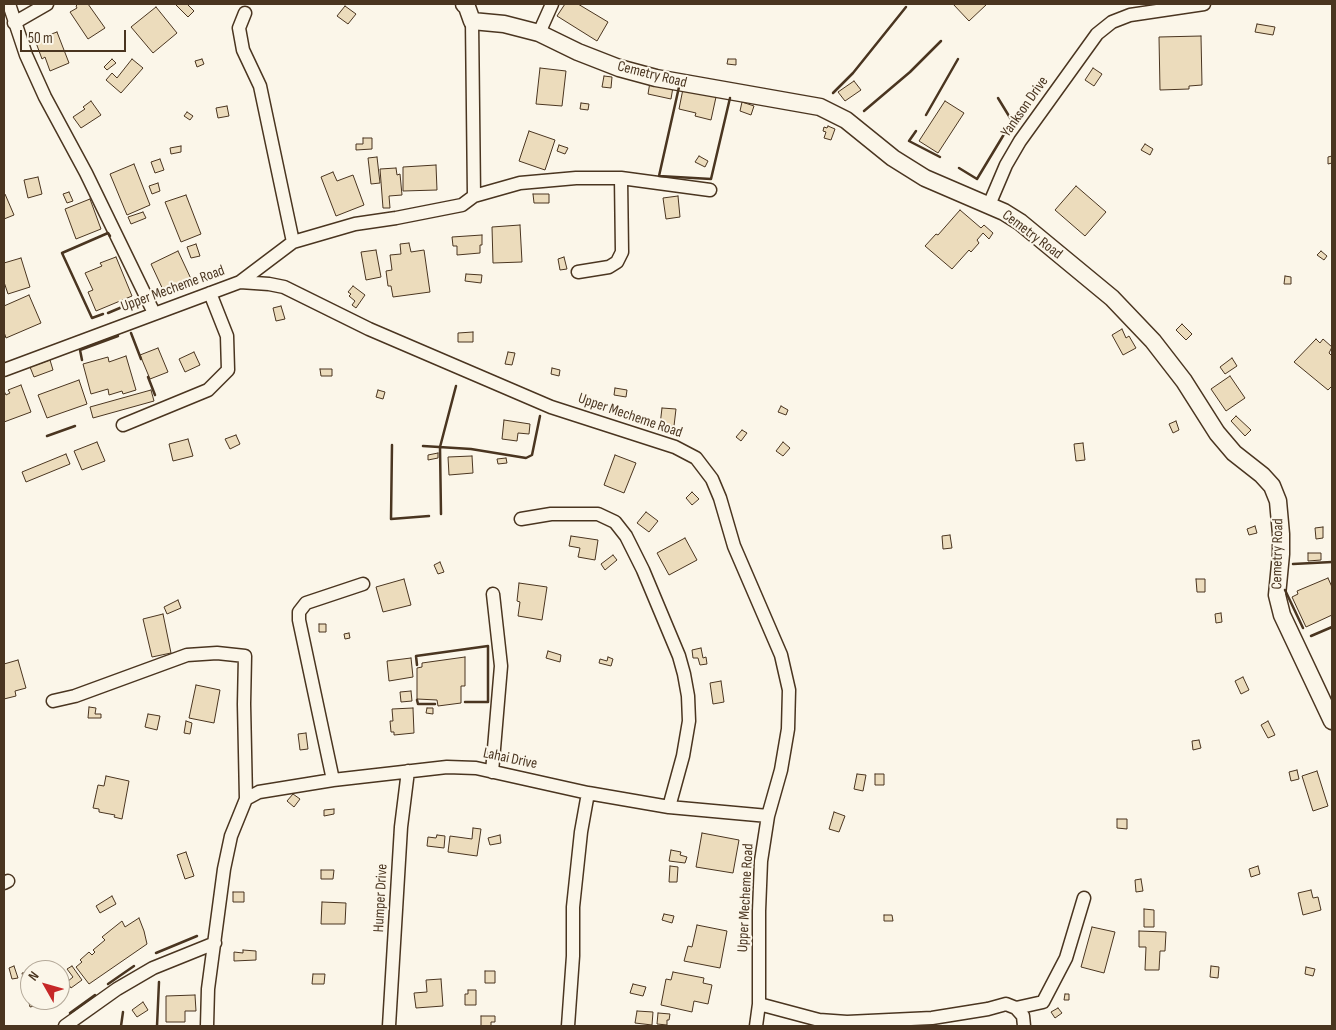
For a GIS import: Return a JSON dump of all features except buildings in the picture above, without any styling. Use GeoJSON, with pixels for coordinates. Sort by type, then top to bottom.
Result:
{"type":"FeatureCollection","features":[{"type":"Feature","properties":{"kind":"street"},"geometry":{"type":"LineString","coordinates":[[9,4],[26,55],[45,97],[86,173],[154,313]]}},
{"type":"Feature","properties":{"kind":"street"},"geometry":{"type":"LineString","coordinates":[[14,23],[47,4]]}},
{"type":"Feature","properties":{"kind":"street"},"geometry":{"type":"LineString","coordinates":[[464,4],[472,21],[474,196]]}},
{"type":"Feature","properties":{"kind":"street"},"geometry":{"type":"LineString","coordinates":[[538,33],[552,4]]}},
{"type":"Feature","properties":{"kind":"street","name":"Yankson Drive"},"geometry":{"type":"LineString","coordinates":[[989,205],[1006,165],[1020,141],[1096,34],[1112,22],[1130,15],[1204,4]]}},
{"type":"Feature","properties":{"kind":"street"},"geometry":{"type":"LineString","coordinates":[[245,14],[238,28],[243,50],[260,86],[293,242]]}},
{"type":"Feature","properties":{"kind":"street","name":"Cemetry Road"},"geometry":{"type":"LineString","coordinates":[[472,21],[504,24],[538,33],[610,65],[656,78],[820,107],[846,120],[893,158],[925,178],[989,205],[1020,222],[1112,298],[1153,341],[1184,381],[1217,433],[1234,453],[1262,475],[1272,486],[1278,501],[1281,534],[1282,554],[1277,595],[1282,615],[1332,721]]}},
{"type":"Feature","properties":{"kind":"street"},"geometry":{"type":"LineString","coordinates":[[240,282],[293,242],[355,224],[462,205],[474,196],[520,183],[576,178],[621,178],[710,190]]}},
{"type":"Feature","properties":{"kind":"street"},"geometry":{"type":"LineString","coordinates":[[578,272],[609,266],[617,262],[622,252],[621,178]]}},
{"type":"Feature","properties":{"kind":"street","name":"Upper Mecheme Road"},"geometry":{"type":"LineString","coordinates":[[4,370],[240,282],[284,287],[369,329],[551,407],[675,447],[696,458],[712,479],[720,498],[734,546],[781,655],[789,690],[788,728],[781,770],[768,816],[761,861],[759,1004],[756,1026]]}},
{"type":"Feature","properties":{"kind":"street"},"geometry":{"type":"LineString","coordinates":[[123,425],[208,390],[228,370],[227,336],[210,293]]}},
{"type":"Feature","properties":{"kind":"street"},"geometry":{"type":"LineString","coordinates":[[521,519],[552,514],[598,514],[615,522],[626,536],[643,570],[679,656],[688,696],[689,721],[683,756],[669,807]]}},
{"type":"Feature","properties":{"kind":"street"},"geometry":{"type":"LineString","coordinates":[[332,780],[299,620],[299,612],[306,604],[363,584]]}},
{"type":"Feature","properties":{"kind":"street"},"geometry":{"type":"LineString","coordinates":[[492,772],[501,666],[493,594]]}},
{"type":"Feature","properties":{"kind":"street"},"geometry":{"type":"LineString","coordinates":[[53,701],[75,696],[187,655],[217,653],[245,656],[246,799],[231,836],[224,869],[208,989],[207,1026]]}},
{"type":"Feature","properties":{"kind":"street","name":"Lahai Drive"},"geometry":{"type":"LineString","coordinates":[[246,799],[259,792],[332,780],[447,767],[476,768],[588,793],[669,807],[768,816]]}},
{"type":"Feature","properties":{"kind":"street","name":"Humper Drive"},"geometry":{"type":"LineString","coordinates":[[389,1026],[401,827],[408,771]]}},
{"type":"Feature","properties":{"kind":"street"},"geometry":{"type":"LineString","coordinates":[[568,1026],[573,956],[573,907],[581,832],[588,793]]}},
{"type":"Feature","properties":{"kind":"street"},"geometry":{"type":"LineString","coordinates":[[1016,1008],[1043,1002],[1066,958],[1084,898]]}},
{"type":"Feature","properties":{"kind":"street"},"geometry":{"type":"LineString","coordinates":[[65,1026],[117,989],[153,968],[215,943]]}},
{"type":"Feature","properties":{"kind":"street"},"geometry":{"type":"LineString","coordinates":[[759,1004],[819,1020],[847,1022],[932,1018],[988,1009],[1006,1004],[1016,1008],[1023,1016],[1024,1026]]}},
{"type":"Feature","properties":{"kind":"wall"},"geometry":{"type":"LineString","coordinates":[[833,93],[853,73],[906,7]]}},
{"type":"Feature","properties":{"kind":"wall"},"geometry":{"type":"LineString","coordinates":[[864,111],[910,72],[941,41]]}},
{"type":"Feature","properties":{"kind":"wall"},"geometry":{"type":"LineString","coordinates":[[926,115],[958,59]]}},
{"type":"Feature","properties":{"kind":"wall"},"geometry":{"type":"LineString","coordinates":[[679,87],[659,176],[711,179],[730,98]]}},
{"type":"Feature","properties":{"kind":"wall"},"geometry":{"type":"LineString","coordinates":[[959,168],[977,179],[1012,121],[998,98]]}},
{"type":"Feature","properties":{"kind":"wall"},"geometry":{"type":"LineString","coordinates":[[916,131],[909,141],[940,157]]}},
{"type":"Feature","properties":{"kind":"wall"},"geometry":{"type":"LineString","coordinates":[[103,314],[92,318],[62,253],[108,233],[110,236]]}},
{"type":"Feature","properties":{"kind":"wall"},"geometry":{"type":"LineString","coordinates":[[108,313],[134,302]]}},
{"type":"Feature","properties":{"kind":"wall"},"geometry":{"type":"LineString","coordinates":[[131,333],[141,359]]}},
{"type":"Feature","properties":{"kind":"wall"},"geometry":{"type":"LineString","coordinates":[[82,360],[80,350],[118,336]]}},
{"type":"Feature","properties":{"kind":"wall"},"geometry":{"type":"LineString","coordinates":[[148,377],[155,395]]}},
{"type":"Feature","properties":{"kind":"wall"},"geometry":{"type":"LineString","coordinates":[[441,514],[440,447],[456,386]]}},
{"type":"Feature","properties":{"kind":"wall"},"geometry":{"type":"LineString","coordinates":[[423,446],[471,449],[526,458],[532,455],[540,416]]}},
{"type":"Feature","properties":{"kind":"wall"},"geometry":{"type":"LineString","coordinates":[[47,436],[75,426]]}},
{"type":"Feature","properties":{"kind":"wall"},"geometry":{"type":"LineString","coordinates":[[392,445],[391,519],[429,516]]}},
{"type":"Feature","properties":{"kind":"wall"},"geometry":{"type":"LineString","coordinates":[[1293,564],[1332,562]]}},
{"type":"Feature","properties":{"kind":"wall"},"geometry":{"type":"LineString","coordinates":[[1285,590],[1303,628]]}},
{"type":"Feature","properties":{"kind":"wall"},"geometry":{"type":"LineString","coordinates":[[1311,636],[1332,627]]}},
{"type":"Feature","properties":{"kind":"wall"},"geometry":{"type":"LineString","coordinates":[[417,665],[416,656],[488,646],[488,702],[465,702]]}},
{"type":"Feature","properties":{"kind":"wall"},"geometry":{"type":"LineString","coordinates":[[417,700],[418,704],[435,704]]}},
{"type":"Feature","properties":{"kind":"wall"},"geometry":{"type":"LineString","coordinates":[[156,953],[197,936]]}},
{"type":"Feature","properties":{"kind":"wall"},"geometry":{"type":"LineString","coordinates":[[108,984],[134,966]]}},
{"type":"Feature","properties":{"kind":"wall"},"geometry":{"type":"LineString","coordinates":[[157,1026],[159,982]]}},
{"type":"Feature","properties":{"kind":"wall"},"geometry":{"type":"LineString","coordinates":[[70,1013],[95,995]]}},
{"type":"Feature","properties":{"kind":"wall"},"geometry":{"type":"LineString","coordinates":[[121,1026],[123,1012]]}}]}
